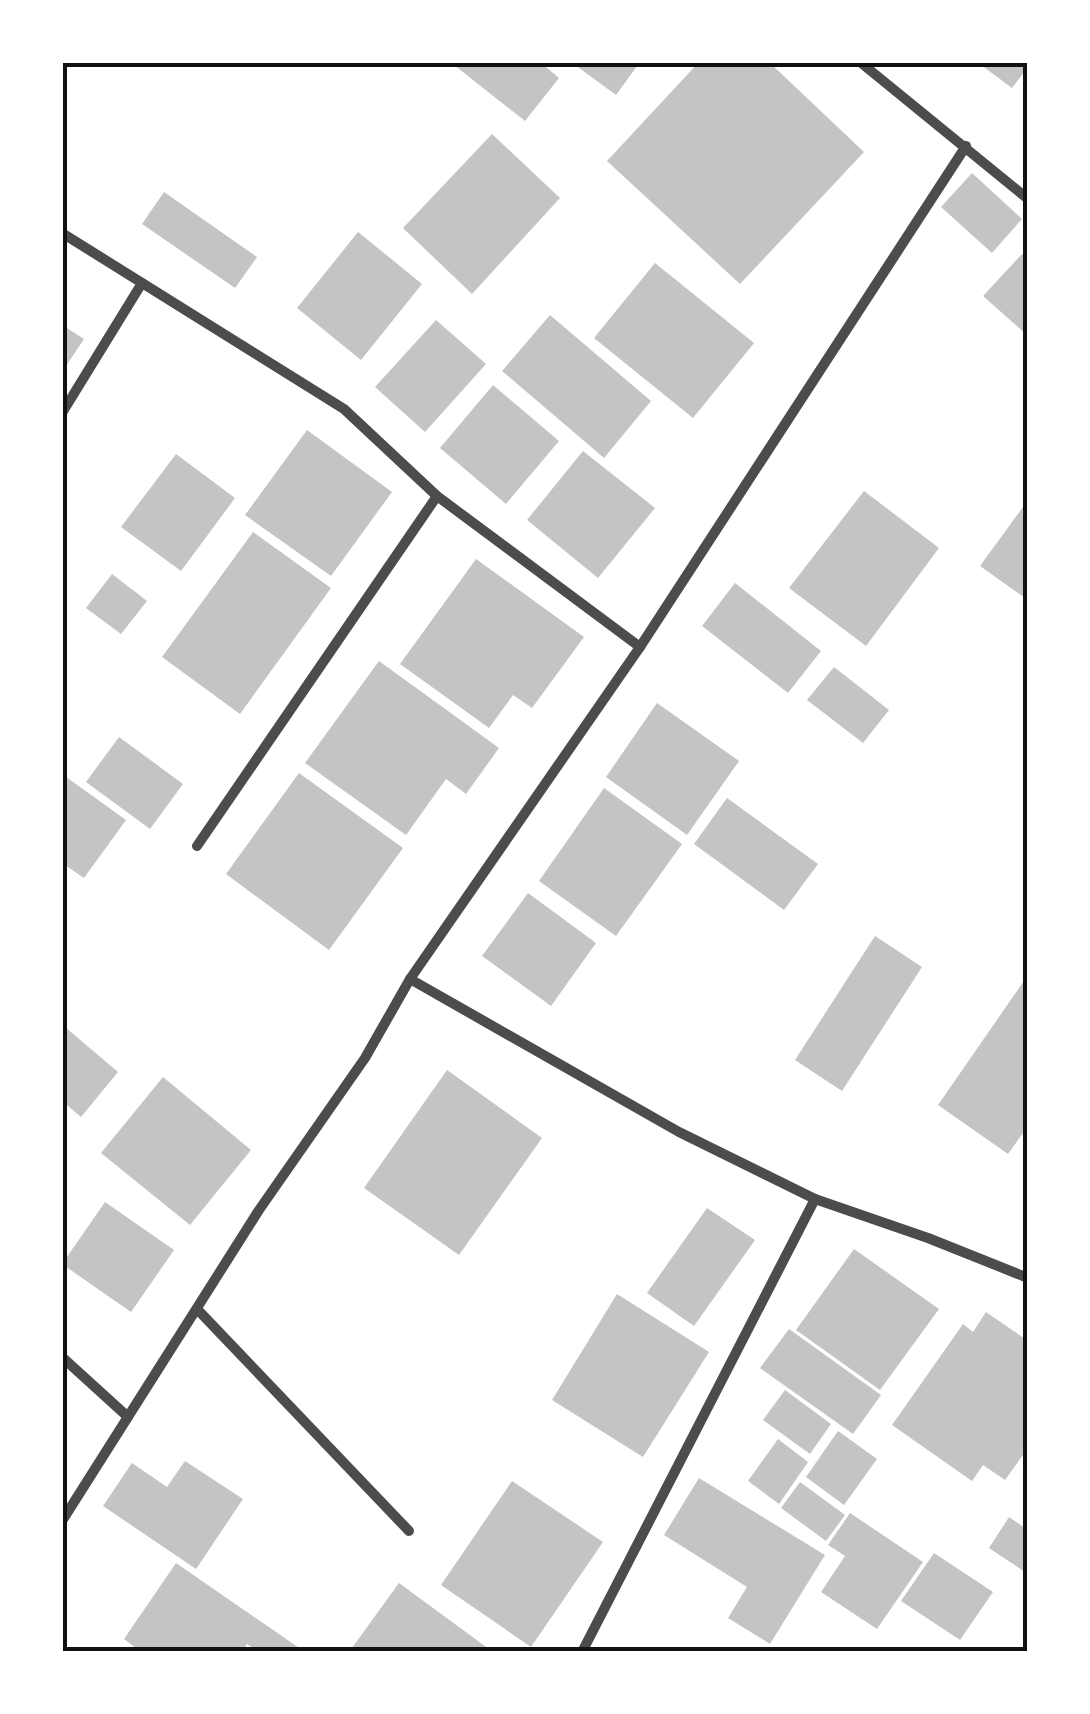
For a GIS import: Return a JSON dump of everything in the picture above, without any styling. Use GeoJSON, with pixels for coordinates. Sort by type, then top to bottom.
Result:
{"type":"FeatureCollection","features":[{"type":"Feature","properties":{"kind":"street"},"geometry":{"type":"LineString","coordinates":[[860,62],[1028,199]]}},
{"type":"Feature","properties":{"kind":"street"},"geometry":{"type":"LineString","coordinates":[[62,1520],[259,1210],[365,1058],[410,978],[640,647],[966,146]]}},
{"type":"Feature","properties":{"kind":"street"},"geometry":{"type":"LineString","coordinates":[[62,233],[344,409],[436,496],[640,647]]}},
{"type":"Feature","properties":{"kind":"street"},"geometry":{"type":"LineString","coordinates":[[62,413],[142,283]]}},
{"type":"Feature","properties":{"kind":"street"},"geometry":{"type":"LineString","coordinates":[[197,846],[436,496]]}},
{"type":"Feature","properties":{"kind":"street"},"geometry":{"type":"LineString","coordinates":[[410,978],[678,1132],[815,1198],[1028,1278]]}},
{"type":"Feature","properties":{"kind":"street"},"geometry":{"type":"LineString","coordinates":[[582,1652],[815,1198]]}},
{"type":"Feature","properties":{"kind":"street"},"geometry":{"type":"LineString","coordinates":[[197,1309],[409,1531]]}},
{"type":"Feature","properties":{"kind":"street"},"geometry":{"type":"LineString","coordinates":[[62,1357],[128,1417]]}},
{"type":"Feature","properties":{"kind":"building"},"geometry":{"type":"Polygon","coordinates":[[[540,62],[559,78],[525,121],[454,65],[540,62]]]}},
{"type":"Feature","properties":{"kind":"building"},"geometry":{"type":"Polygon","coordinates":[[[571,62],[640,62],[616,95],[571,62]]]}},
{"type":"Feature","properties":{"kind":"building"},"geometry":{"type":"Polygon","coordinates":[[[699,62],[769,62],[864,152],[740,284],[607,161],[699,62]]]}},
{"type":"Feature","properties":{"kind":"building"},"geometry":{"type":"Polygon","coordinates":[[[977,62],[1028,62],[1028,67],[1012,88],[977,62]]]}},
{"type":"Feature","properties":{"kind":"building"},"geometry":{"type":"Polygon","coordinates":[[[492,134],[560,198],[472,294],[403,228],[492,134]]]}},
{"type":"Feature","properties":{"kind":"building"},"geometry":{"type":"Polygon","coordinates":[[[972,173],[1022,219],[992,253],[941,207],[972,173]]]}},
{"type":"Feature","properties":{"kind":"building"},"geometry":{"type":"Polygon","coordinates":[[[164,192],[257,257],[235,288],[142,224],[164,192]]]}},
{"type":"Feature","properties":{"kind":"building"},"geometry":{"type":"Polygon","coordinates":[[[358,232],[422,284],[361,360],[297,308],[358,232]]]}},
{"type":"Feature","properties":{"kind":"building"},"geometry":{"type":"Polygon","coordinates":[[[1022,254],[1028,259],[1028,336],[983,296],[1022,254]]]}},
{"type":"Feature","properties":{"kind":"building"},"geometry":{"type":"Polygon","coordinates":[[[655,263],[754,343],[693,418],[594,338],[655,263]]]}},
{"type":"Feature","properties":{"kind":"building"},"geometry":{"type":"Polygon","coordinates":[[[550,315],[651,401],[604,458],[502,371],[550,315]]]}},
{"type":"Feature","properties":{"kind":"building"},"geometry":{"type":"Polygon","coordinates":[[[436,320],[486,364],[425,432],[375,387],[436,320]]]}},
{"type":"Feature","properties":{"kind":"building"},"geometry":{"type":"Polygon","coordinates":[[[62,325],[84,339],[62,372],[62,325]]]}},
{"type":"Feature","properties":{"kind":"building"},"geometry":{"type":"Polygon","coordinates":[[[493,385],[559,441],[506,504],[440,448],[493,385]]]}},
{"type":"Feature","properties":{"kind":"building"},"geometry":{"type":"Polygon","coordinates":[[[307,430],[392,492],[331,576],[245,515],[307,430]]]}},
{"type":"Feature","properties":{"kind":"building"},"geometry":{"type":"Polygon","coordinates":[[[583,451],[655,508],[598,578],[527,520],[583,451]]]}},
{"type":"Feature","properties":{"kind":"building"},"geometry":{"type":"Polygon","coordinates":[[[176,454],[235,498],[181,571],[121,527],[176,454]]]}},
{"type":"Feature","properties":{"kind":"building"},"geometry":{"type":"Polygon","coordinates":[[[864,491],[939,548],[866,646],[789,588],[864,491]]]}},
{"type":"Feature","properties":{"kind":"building"},"geometry":{"type":"Polygon","coordinates":[[[1028,500],[1028,600],[980,566],[1028,500]]]}},
{"type":"Feature","properties":{"kind":"building"},"geometry":{"type":"Polygon","coordinates":[[[253,532],[331,588],[240,714],[162,657],[253,532]]]}},
{"type":"Feature","properties":{"kind":"building"},"geometry":{"type":"Polygon","coordinates":[[[476,559],[584,637],[532,708],[513,695],[489,728],[400,664],[476,559]]]}},
{"type":"Feature","properties":{"kind":"building"},"geometry":{"type":"Polygon","coordinates":[[[112,574],[147,601],[121,634],[86,608],[112,574]]]}},
{"type":"Feature","properties":{"kind":"building"},"geometry":{"type":"Polygon","coordinates":[[[735,583],[821,651],[788,693],[702,626],[735,583]]]}},
{"type":"Feature","properties":{"kind":"building"},"geometry":{"type":"Polygon","coordinates":[[[379,661],[499,748],[466,794],[446,779],[406,835],[305,763],[379,661]]]}},
{"type":"Feature","properties":{"kind":"building"},"geometry":{"type":"Polygon","coordinates":[[[834,667],[889,710],[863,743],[807,700],[834,667]]]}},
{"type":"Feature","properties":{"kind":"building"},"geometry":{"type":"Polygon","coordinates":[[[657,703],[739,761],[687,835],[606,777],[657,703]]]}},
{"type":"Feature","properties":{"kind":"building"},"geometry":{"type":"Polygon","coordinates":[[[119,737],[183,784],[150,829],[86,782],[119,737]]]}},
{"type":"Feature","properties":{"kind":"building"},"geometry":{"type":"Polygon","coordinates":[[[299,773],[403,848],[329,950],[226,874],[299,773]]]}},
{"type":"Feature","properties":{"kind":"building"},"geometry":{"type":"Polygon","coordinates":[[[62,774],[126,820],[84,878],[62,863],[62,774]]]}},
{"type":"Feature","properties":{"kind":"building"},"geometry":{"type":"Polygon","coordinates":[[[604,788],[682,844],[616,936],[539,881],[604,788]]]}},
{"type":"Feature","properties":{"kind":"building"},"geometry":{"type":"Polygon","coordinates":[[[727,798],[818,864],[784,910],[694,844],[727,798]]]}},
{"type":"Feature","properties":{"kind":"building"},"geometry":{"type":"Polygon","coordinates":[[[528,893],[596,943],[551,1006],[482,956],[528,893]]]}},
{"type":"Feature","properties":{"kind":"building"},"geometry":{"type":"Polygon","coordinates":[[[875,936],[922,967],[842,1091],[795,1060],[875,936]]]}},
{"type":"Feature","properties":{"kind":"building"},"geometry":{"type":"Polygon","coordinates":[[[1028,975],[1028,1126],[1008,1154],[938,1105],[1028,975]]]}},
{"type":"Feature","properties":{"kind":"building"},"geometry":{"type":"Polygon","coordinates":[[[65,1027],[118,1072],[81,1117],[62,1101],[65,1027]]]}},
{"type":"Feature","properties":{"kind":"building"},"geometry":{"type":"Polygon","coordinates":[[[447,1070],[542,1138],[459,1255],[364,1188],[447,1070]]]}},
{"type":"Feature","properties":{"kind":"building"},"geometry":{"type":"Polygon","coordinates":[[[163,1077],[251,1150],[190,1225],[101,1153],[163,1077]]]}},
{"type":"Feature","properties":{"kind":"building"},"geometry":{"type":"Polygon","coordinates":[[[105,1202],[174,1250],[131,1312],[62,1264],[105,1202]]]}},
{"type":"Feature","properties":{"kind":"building"},"geometry":{"type":"Polygon","coordinates":[[[707,1208],[755,1240],[694,1326],[647,1293],[707,1208]]]}},
{"type":"Feature","properties":{"kind":"building"},"geometry":{"type":"Polygon","coordinates":[[[854,1249],[939,1309],[880,1390],[796,1330],[854,1249]]]}},
{"type":"Feature","properties":{"kind":"building"},"geometry":{"type":"Polygon","coordinates":[[[617,1294],[709,1352],[643,1457],[552,1400],[617,1294]]]}},
{"type":"Feature","properties":{"kind":"building"},"geometry":{"type":"Polygon","coordinates":[[[986,1312],[1028,1341],[1028,1448],[1005,1480],[983,1465],[972,1481],[892,1425],[963,1324],[973,1332],[986,1312]]]}},
{"type":"Feature","properties":{"kind":"building"},"geometry":{"type":"Polygon","coordinates":[[[789,1329],[881,1395],[853,1434],[760,1368],[789,1329]]]}},
{"type":"Feature","properties":{"kind":"building"},"geometry":{"type":"Polygon","coordinates":[[[785,1390],[831,1424],[810,1454],[763,1420],[785,1390]]]}},
{"type":"Feature","properties":{"kind":"building"},"geometry":{"type":"Polygon","coordinates":[[[838,1431],[877,1459],[844,1505],[806,1477],[838,1431]]]}},
{"type":"Feature","properties":{"kind":"building"},"geometry":{"type":"Polygon","coordinates":[[[778,1439],[808,1462],[779,1504],[748,1481],[778,1439]]]}},
{"type":"Feature","properties":{"kind":"building"},"geometry":{"type":"Polygon","coordinates":[[[185,1461],[243,1499],[196,1569],[103,1506],[132,1463],[167,1487],[185,1461]]]}},
{"type":"Feature","properties":{"kind":"building"},"geometry":{"type":"Polygon","coordinates":[[[699,1478],[825,1555],[770,1644],[728,1618],[747,1587],[664,1535],[699,1478]]]}},
{"type":"Feature","properties":{"kind":"building"},"geometry":{"type":"Polygon","coordinates":[[[512,1481],[603,1542],[531,1647],[441,1585],[512,1481]]]}},
{"type":"Feature","properties":{"kind":"building"},"geometry":{"type":"Polygon","coordinates":[[[800,1482],[845,1515],[826,1541],[781,1508],[800,1482]]]}},
{"type":"Feature","properties":{"kind":"building"},"geometry":{"type":"Polygon","coordinates":[[[850,1513],[923,1562],[877,1629],[821,1592],[845,1556],[828,1545],[850,1513]]]}},
{"type":"Feature","properties":{"kind":"building"},"geometry":{"type":"Polygon","coordinates":[[[1009,1517],[1028,1530],[1028,1574],[989,1548],[1009,1517]]]}},
{"type":"Feature","properties":{"kind":"building"},"geometry":{"type":"Polygon","coordinates":[[[934,1553],[993,1592],[960,1640],[901,1601],[934,1553]]]}},
{"type":"Feature","properties":{"kind":"building"},"geometry":{"type":"Polygon","coordinates":[[[176,1563],[305,1652],[259,1652],[247,1644],[242,1652],[141,1652],[124,1639],[176,1563]]]}},
{"type":"Feature","properties":{"kind":"building"},"geometry":{"type":"Polygon","coordinates":[[[399,1583],[493,1652],[349,1652],[399,1583]]]}}]}
